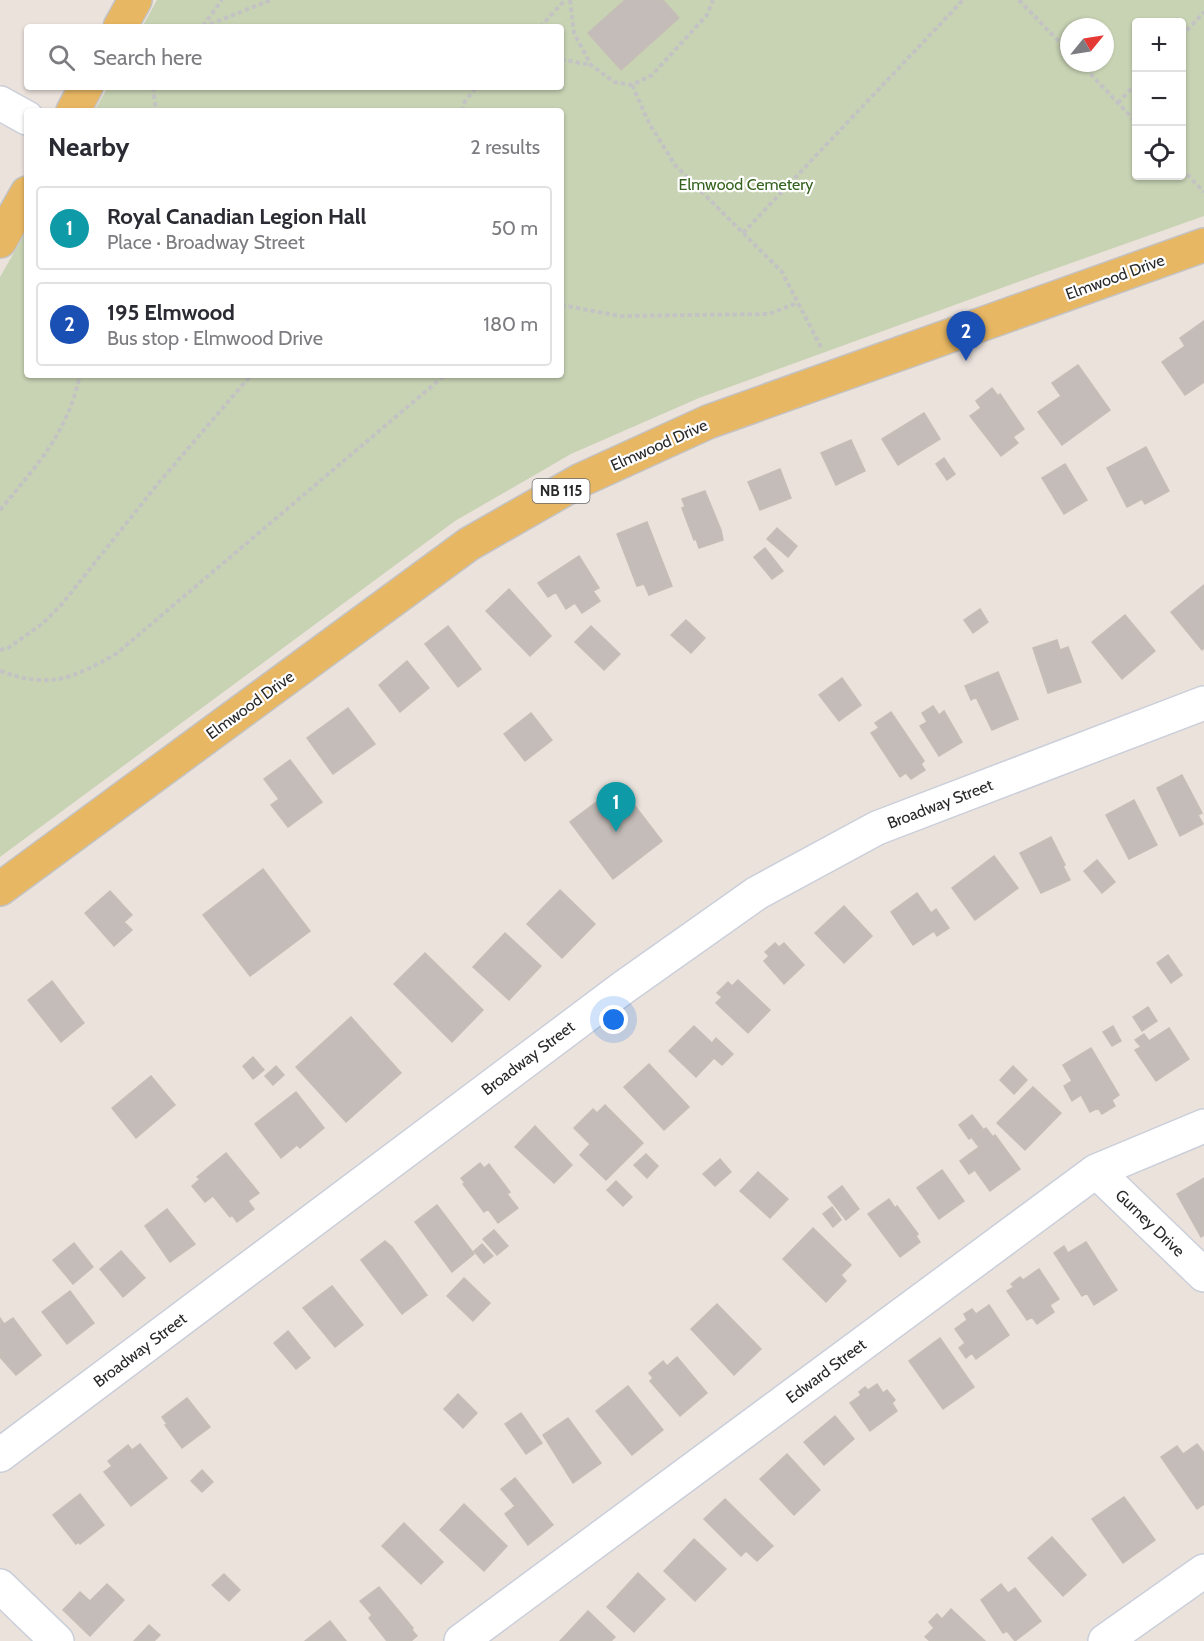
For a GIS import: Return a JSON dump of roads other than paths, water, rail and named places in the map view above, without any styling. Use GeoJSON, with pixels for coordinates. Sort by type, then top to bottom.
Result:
{"type":"FeatureCollection","features":[{"type":"Feature","properties":{"kind":"main road"},"geometry":{"type":"LineString","coordinates":[[122,24],[135,0]]}},
{"type":"Feature","properties":{"kind":"main road"},"geometry":{"type":"LineString","coordinates":[[75,108],[85,90]]}},
{"type":"Feature","properties":{"kind":"main road"},"geometry":{"type":"LineString","coordinates":[[0,241],[24,198]]}},
{"type":"Feature","properties":{"kind":"main road","name":"Elmwood Drive"},"geometry":{"type":"LineString","coordinates":[[0,889],[469,544],[581,480],[708,422],[1202,249]]}},
{"type":"Feature","properties":{"kind":"street"},"geometry":{"type":"LineString","coordinates":[[0,103],[24,116]]}},
{"type":"Feature","properties":{"kind":"street","name":"Broadway Street"},"geometry":{"type":"LineString","coordinates":[[0,1455],[624,987],[757,893],[876,828],[1204,703]]}},
{"type":"Feature","properties":{"kind":"street","name":"Edward Street"},"geometry":{"type":"LineString","coordinates":[[461,1641],[1096,1171],[1204,1126]]}},
{"type":"Feature","properties":{"kind":"street","name":"Gurney Drive"},"geometry":{"type":"LineString","coordinates":[[1096,1171],[1204,1275]]}},
{"type":"Feature","properties":{"kind":"street"},"geometry":{"type":"LineString","coordinates":[[1106,1641],[1204,1571]]}},
{"type":"Feature","properties":{"kind":"street"},"geometry":{"type":"LineString","coordinates":[[0,1586],[57,1641]]}},
{"type":"Feature","properties":{"kind":"place","name":"195 Elmwood"},"geometry":{"type":"Point","coordinates":[966,361]}},
{"type":"Feature","properties":{"kind":"place","name":"Royal Canadian Legion Hall"},"geometry":{"type":"Point","coordinates":[616,832]}},
{"type":"Feature","properties":{"kind":"park label","name":"Elmwood Cemetery"},"geometry":{"type":"Point","coordinates":[746,184]}}]}
